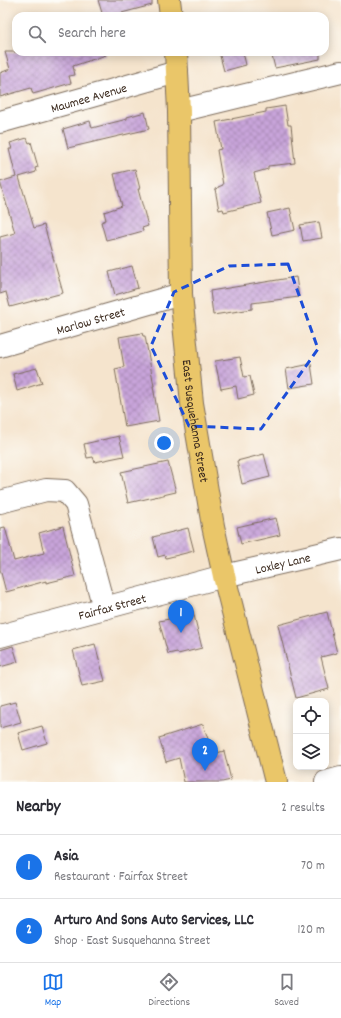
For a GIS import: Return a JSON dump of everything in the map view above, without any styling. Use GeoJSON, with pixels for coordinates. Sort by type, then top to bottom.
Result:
{"type":"FeatureCollection","features":[{"type":"Feature","properties":{"kind":"main road"},"geometry":{"type":"LineString","coordinates":[[169,0],[170,12]]}},
{"type":"Feature","properties":{"kind":"main road","name":"East Susquehanna Street"},"geometry":{"type":"LineString","coordinates":[[176,62],[179,111],[181,294],[192,402],[213,526],[224,576],[276,782]]}},
{"type":"Feature","properties":{"kind":"street","name":"Maumee Avenue"},"geometry":{"type":"LineString","coordinates":[[0,122],[176,62]]}},
{"type":"Feature","properties":{"kind":"street"},"geometry":{"type":"LineString","coordinates":[[179,111],[341,72]]}},
{"type":"Feature","properties":{"kind":"street","name":"Marlow Street"},"geometry":{"type":"LineString","coordinates":[[0,346],[181,294]]}},
{"type":"Feature","properties":{"kind":"street"},"geometry":{"type":"LineString","coordinates":[[0,502],[46,490],[65,491],[76,504],[104,608]]}},
{"type":"Feature","properties":{"kind":"street","name":"Loxley Lane"},"geometry":{"type":"LineString","coordinates":[[224,576],[341,549]]}},
{"type":"Feature","properties":{"kind":"street","name":"Fairfax Street"},"geometry":{"type":"LineString","coordinates":[[0,636],[224,576]]}},
{"type":"Feature","properties":{"kind":"street"},"geometry":{"type":"LineString","coordinates":[[326,782],[341,778]]}},
{"type":"Feature","properties":{"kind":"highlighted area"},"geometry":{"type":"Polygon","coordinates":[[[288,264],[318,349],[261,429],[189,426],[151,346],[174,292],[229,266],[288,264]]]}},
{"type":"Feature","properties":{"kind":"building"},"geometry":{"type":"Polygon","coordinates":[[[98,0],[152,0],[152,5],[125,12],[102,12],[98,0]]]}},
{"type":"Feature","properties":{"kind":"building"},"geometry":{"type":"Polygon","coordinates":[[[5,52],[12,52],[12,56],[103,56],[73,66],[75,75],[69,76],[71,83],[33,94],[31,88],[0,97],[0,73],[10,69],[5,52]]]}},
{"type":"Feature","properties":{"kind":"building"},"geometry":{"type":"Polygon","coordinates":[[[220,56],[244,56],[246,65],[224,71],[220,56]]]}},
{"type":"Feature","properties":{"kind":"building"},"geometry":{"type":"Polygon","coordinates":[[[272,56],[320,56],[320,59],[275,68],[272,56]]]}},
{"type":"Feature","properties":{"kind":"building"},"geometry":{"type":"Polygon","coordinates":[[[285,106],[288,125],[291,125],[295,163],[268,166],[268,169],[254,173],[261,203],[224,212],[223,209],[219,210],[215,189],[223,185],[217,150],[221,149],[216,122],[266,112],[266,109],[285,106]]]}},
{"type":"Feature","properties":{"kind":"building"},"geometry":{"type":"Polygon","coordinates":[[[145,112],[149,129],[68,148],[63,129],[90,121],[92,128],[127,119],[127,117],[145,112]]]}},
{"type":"Feature","properties":{"kind":"building"},"geometry":{"type":"Polygon","coordinates":[[[27,138],[29,143],[31,142],[38,167],[35,168],[36,172],[19,177],[34,228],[44,225],[63,293],[10,307],[6,292],[0,294],[0,237],[15,233],[0,182],[16,177],[9,149],[12,149],[10,143],[27,138]]]}},
{"type":"Feature","properties":{"kind":"building"},"geometry":{"type":"Polygon","coordinates":[[[135,169],[140,189],[138,189],[148,226],[142,228],[143,231],[106,240],[101,222],[106,220],[104,212],[122,206],[114,174],[135,169]]]}},
{"type":"Feature","properties":{"kind":"building"},"geometry":{"type":"Polygon","coordinates":[[[290,208],[295,230],[272,235],[267,213],[290,208]]]}},
{"type":"Feature","properties":{"kind":"building"},"geometry":{"type":"Polygon","coordinates":[[[319,222],[322,238],[303,241],[300,225],[319,222]]]}},
{"type":"Feature","properties":{"kind":"building"},"geometry":{"type":"Polygon","coordinates":[[[132,266],[138,288],[115,295],[109,272],[132,266]]]}},
{"type":"Feature","properties":{"kind":"building"},"geometry":{"type":"Polygon","coordinates":[[[296,277],[299,297],[252,303],[252,309],[213,315],[210,291],[296,277]]]}},
{"type":"Feature","properties":{"kind":"building"},"geometry":{"type":"Polygon","coordinates":[[[142,333],[143,336],[145,336],[159,421],[125,427],[115,369],[124,367],[119,337],[142,333]]]}},
{"type":"Feature","properties":{"kind":"building"},"geometry":{"type":"Polygon","coordinates":[[[240,357],[244,377],[250,376],[254,395],[238,399],[236,386],[221,389],[215,361],[240,357]]]}},
{"type":"Feature","properties":{"kind":"building"},"geometry":{"type":"Polygon","coordinates":[[[311,364],[314,384],[289,388],[286,369],[311,364]]]}},
{"type":"Feature","properties":{"kind":"building"},"geometry":{"type":"Polygon","coordinates":[[[37,368],[42,383],[17,391],[13,374],[37,368]]]}},
{"type":"Feature","properties":{"kind":"building"},"geometry":{"type":"Polygon","coordinates":[[[119,436],[124,456],[95,462],[93,457],[87,458],[84,444],[119,436]]]}},
{"type":"Feature","properties":{"kind":"building"},"geometry":{"type":"Polygon","coordinates":[[[264,454],[270,477],[242,484],[237,461],[264,454]]]}},
{"type":"Feature","properties":{"kind":"building"},"geometry":{"type":"Polygon","coordinates":[[[168,462],[176,492],[128,503],[121,472],[168,462]]]}},
{"type":"Feature","properties":{"kind":"building"},"geometry":{"type":"Polygon","coordinates":[[[276,518],[280,535],[241,544],[237,527],[276,518]]]}},
{"type":"Feature","properties":{"kind":"building"},"geometry":{"type":"Polygon","coordinates":[[[63,526],[75,576],[46,583],[46,581],[6,592],[0,569],[0,528],[5,527],[14,561],[44,553],[39,533],[63,526]]]}},
{"type":"Feature","properties":{"kind":"building"},"geometry":{"type":"Polygon","coordinates":[[[188,528],[194,551],[166,558],[165,555],[158,557],[153,537],[188,528]]]}},
{"type":"Feature","properties":{"kind":"building"},"geometry":{"type":"Polygon","coordinates":[[[193,611],[202,648],[178,654],[177,652],[168,654],[159,621],[169,619],[168,617],[193,611]]]}},
{"type":"Feature","properties":{"kind":"building"},"geometry":{"type":"Polygon","coordinates":[[[327,612],[337,653],[321,657],[329,689],[296,698],[278,625],[327,612]]]}},
{"type":"Feature","properties":{"kind":"building"},"geometry":{"type":"Polygon","coordinates":[[[95,644],[105,681],[82,686],[73,650],[95,644]]]}},
{"type":"Feature","properties":{"kind":"building"},"geometry":{"type":"Polygon","coordinates":[[[13,646],[18,662],[0,667],[0,650],[13,646]]]}},
{"type":"Feature","properties":{"kind":"building"},"geometry":{"type":"Polygon","coordinates":[[[15,702],[21,722],[0,728],[0,706],[15,702]]]}},
{"type":"Feature","properties":{"kind":"building"},"geometry":{"type":"Polygon","coordinates":[[[203,724],[213,754],[224,751],[231,780],[222,782],[184,782],[179,758],[166,762],[159,738],[203,724]]]}},
{"type":"Feature","properties":{"kind":"building"},"geometry":{"type":"Polygon","coordinates":[[[42,726],[47,743],[23,750],[18,733],[42,726]]]}},
{"type":"Feature","properties":{"kind":"place","name":"Asia"},"geometry":{"type":"Point","coordinates":[181,633]}},
{"type":"Feature","properties":{"kind":"place","name":"Arturo And Sons Auto Services, LLC"},"geometry":{"type":"Point","coordinates":[205,771]}}]}
